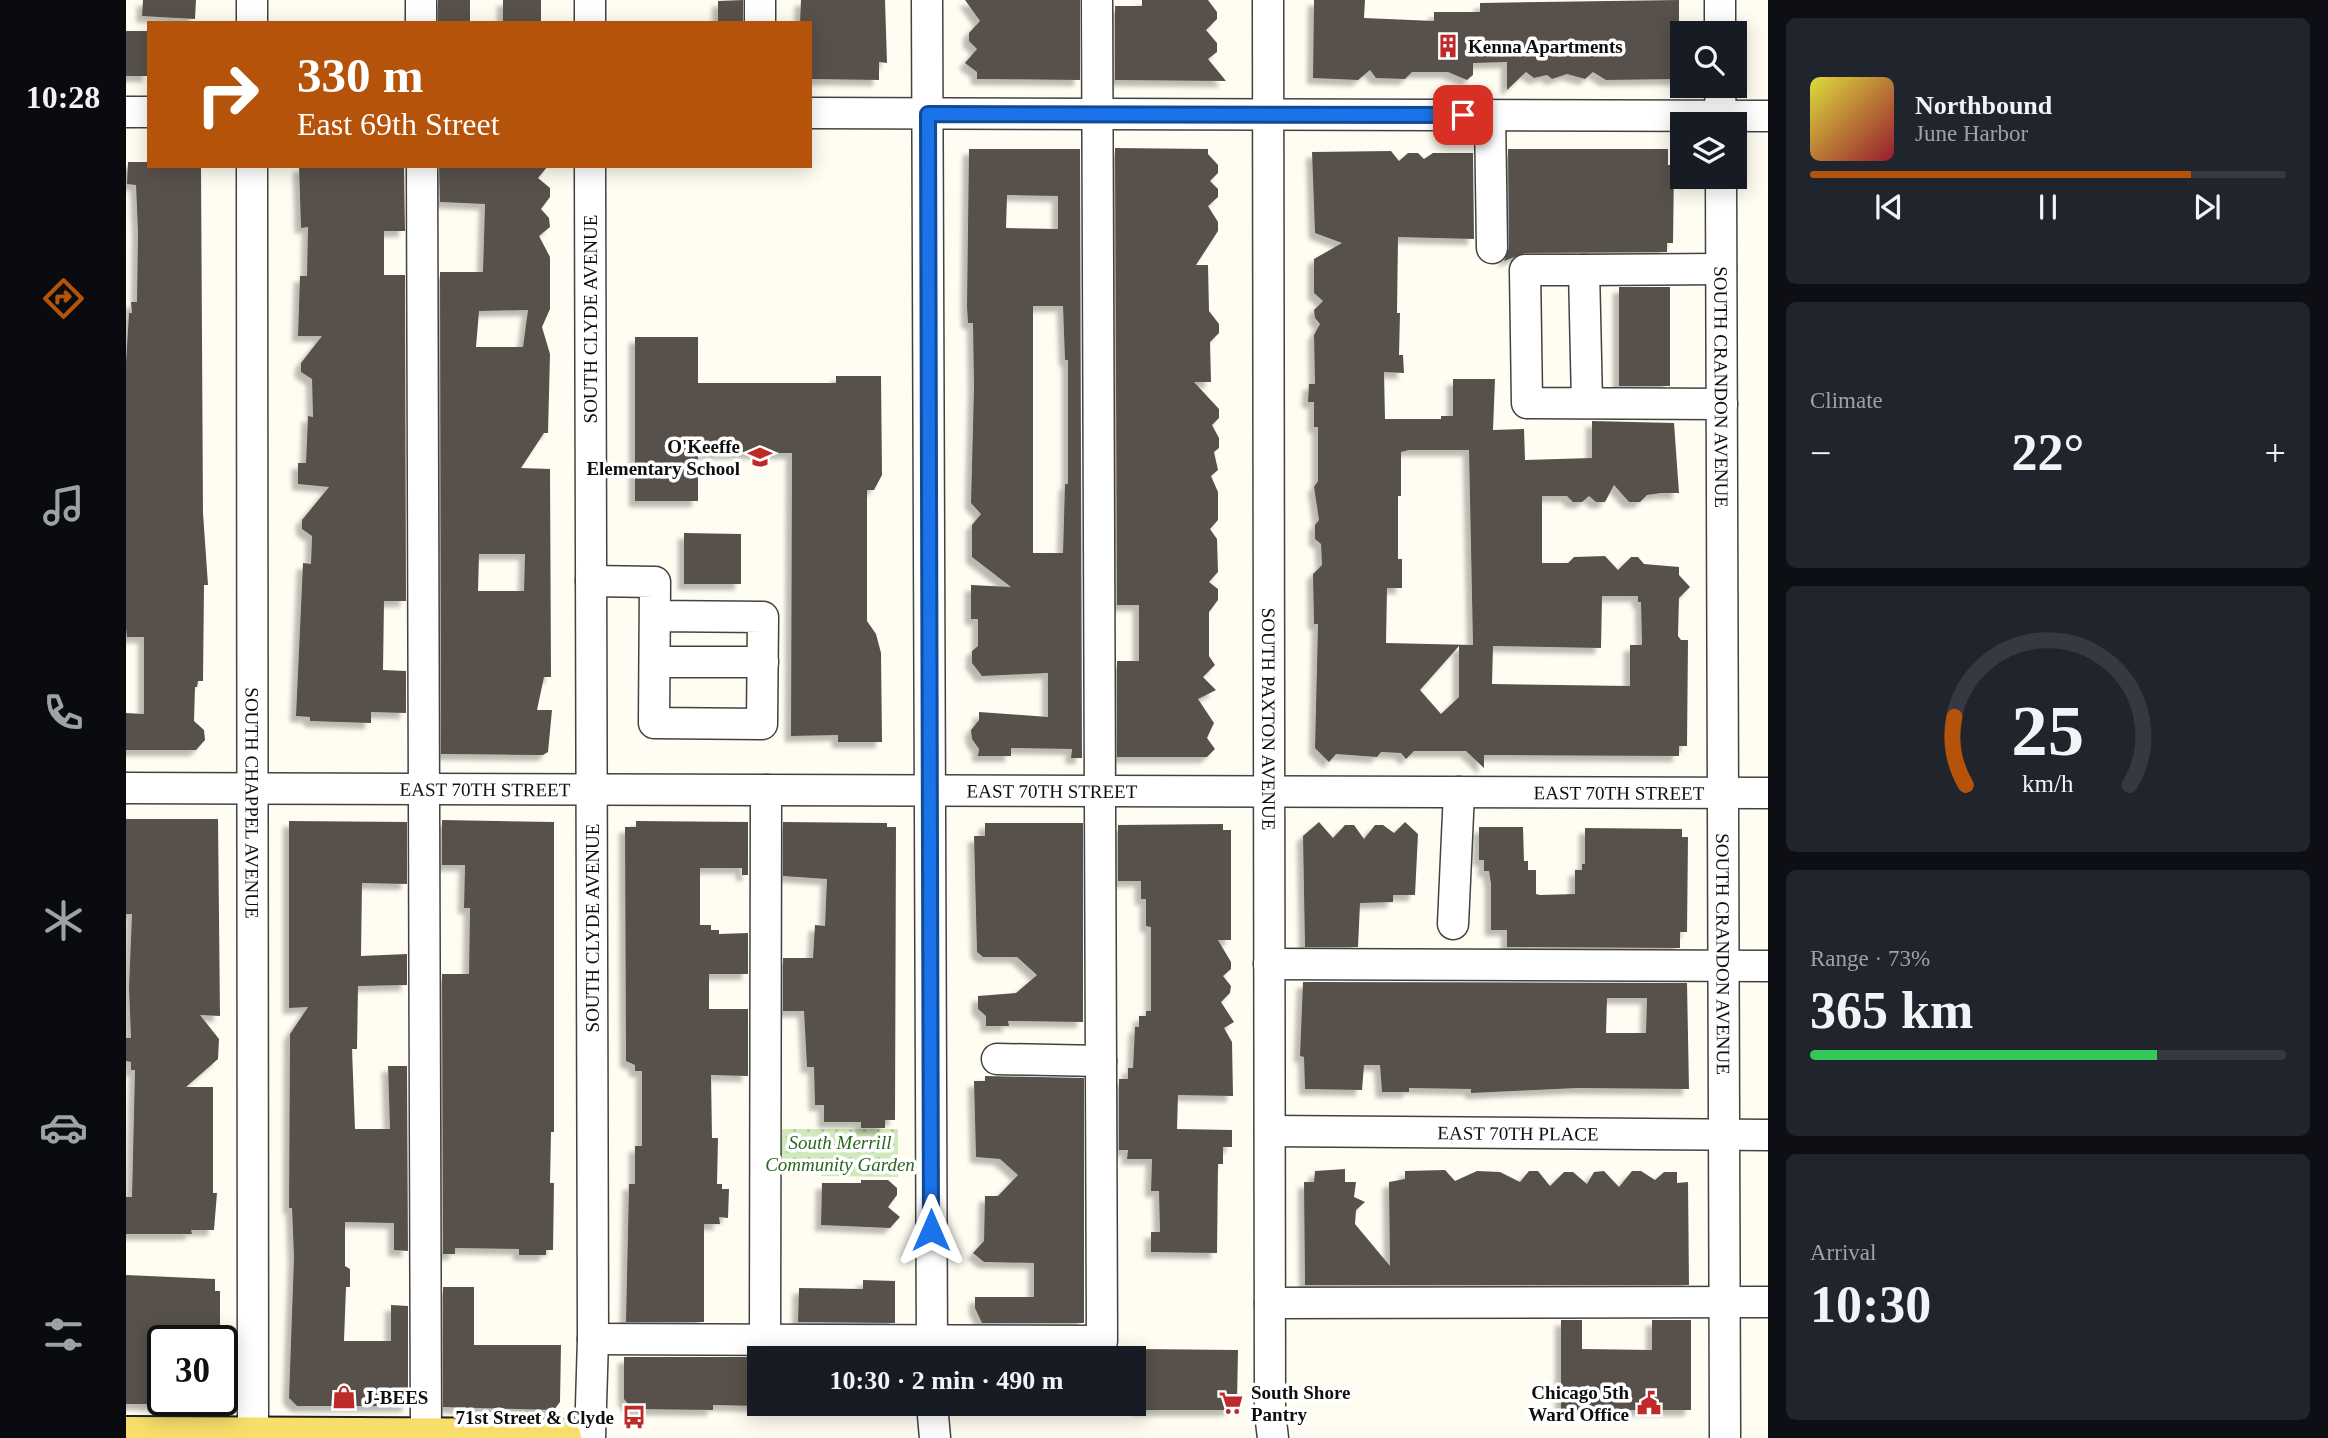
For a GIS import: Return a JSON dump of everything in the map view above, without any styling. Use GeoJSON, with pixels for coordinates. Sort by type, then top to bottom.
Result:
{"type":"FeatureCollection","features":[{"type":"Feature","properties":{"kind":"main road"},"geometry":{"type":"LineString","coordinates":[[126,1436],[562,1438]]}},
{"type":"Feature","properties":{"kind":"street"},"geometry":{"type":"LineString","coordinates":[[252,0],[252,21]]}},
{"type":"Feature","properties":{"kind":"street"},"geometry":{"type":"LineString","coordinates":[[421,0],[421,21]]}},
{"type":"Feature","properties":{"kind":"street"},"geometry":{"type":"LineString","coordinates":[[590,0],[590,21]]}},
{"type":"Feature","properties":{"kind":"street"},"geometry":{"type":"LineString","coordinates":[[760,0],[760,21]]}},
{"type":"Feature","properties":{"kind":"street"},"geometry":{"type":"LineString","coordinates":[[927,0],[932,1346]]}},
{"type":"Feature","properties":{"kind":"street"},"geometry":{"type":"LineString","coordinates":[[996,1346],[1102,1341],[1097,0]]}},
{"type":"Feature","properties":{"kind":"street","name":"SOUTH PAXTON AVENUE"},"geometry":{"type":"LineString","coordinates":[[1268,0],[1270,1413],[1273,1438]]}},
{"type":"Feature","properties":{"kind":"street"},"geometry":{"type":"LineString","coordinates":[[1720,0],[1720,21]]}},
{"type":"Feature","properties":{"kind":"street"},"geometry":{"type":"LineString","coordinates":[[126,112],[147,112]]}},
{"type":"Feature","properties":{"kind":"street"},"geometry":{"type":"LineString","coordinates":[[812,113],[1490,115],[1670,119]]}},
{"type":"Feature","properties":{"kind":"street"},"geometry":{"type":"LineString","coordinates":[[1490,115],[1492,248]]}},
{"type":"Feature","properties":{"kind":"street"},"geometry":{"type":"LineString","coordinates":[[1747,118],[1768,116]]}},
{"type":"Feature","properties":{"kind":"street","name":"SOUTH CHAPPEL AVENUE"},"geometry":{"type":"LineString","coordinates":[[252,168],[253,1437]]}},
{"type":"Feature","properties":{"kind":"street"},"geometry":{"type":"LineString","coordinates":[[422,168],[426,1438]]}},
{"type":"Feature","properties":{"kind":"street","name":"SOUTH CLYDE AVENUE"},"geometry":{"type":"LineString","coordinates":[[590,168],[593,1339],[590,1438]]}},
{"type":"Feature","properties":{"kind":"street","name":"SOUTH CRANDON AVENUE"},"geometry":{"type":"LineString","coordinates":[[1721,189],[1725,1438]]}},
{"type":"Feature","properties":{"kind":"street"},"geometry":{"type":"LineString","coordinates":[[1721,269],[1525,270],[1527,403],[1722,404]]}},
{"type":"Feature","properties":{"kind":"street"},"geometry":{"type":"LineString","coordinates":[[1584,270],[1587,403]]}},
{"type":"Feature","properties":{"kind":"street"},"geometry":{"type":"LineString","coordinates":[[591,581],[655,582],[654,723],[762,724],[763,617],[655,615]]}},
{"type":"Feature","properties":{"kind":"street"},"geometry":{"type":"LineString","coordinates":[[654,662],[763,662]]}},
{"type":"Feature","properties":{"kind":"street","name":"EAST 70TH STREET"},"geometry":{"type":"LineString","coordinates":[[126,788],[1768,793]]}},
{"type":"Feature","properties":{"kind":"street"},"geometry":{"type":"LineString","coordinates":[[765,1339],[766,790]]}},
{"type":"Feature","properties":{"kind":"street"},"geometry":{"type":"LineString","coordinates":[[1453,924],[1460,792]]}},
{"type":"Feature","properties":{"kind":"street"},"geometry":{"type":"LineString","coordinates":[[1269,964],[1768,966]]}},
{"type":"Feature","properties":{"kind":"street"},"geometry":{"type":"LineString","coordinates":[[997,1059],[1101,1061]]}},
{"type":"Feature","properties":{"kind":"street","name":"EAST 70TH PLACE"},"geometry":{"type":"LineString","coordinates":[[1270,1131],[1768,1135]]}},
{"type":"Feature","properties":{"kind":"street"},"geometry":{"type":"LineString","coordinates":[[1270,1303],[1768,1302]]}},
{"type":"Feature","properties":{"kind":"street"},"geometry":{"type":"LineString","coordinates":[[593,1339],[765,1339],[882,1346]]}},
{"type":"Feature","properties":{"kind":"street"},"geometry":{"type":"LineString","coordinates":[[933,1416],[935,1438]]}},
{"type":"Feature","properties":{"kind":"green space","name":"South Merrill Community Garden"},"geometry":{"type":"Polygon","coordinates":[[[782,1129],[898,1129],[898,1177],[821,1176],[821,1172],[781,1171],[782,1129]]]}},
{"type":"Feature","properties":{"kind":"building"},"geometry":{"type":"Polygon","coordinates":[[[143,0],[196,0],[195,19],[142,16],[143,0]]]}},
{"type":"Feature","properties":{"kind":"building"},"geometry":{"type":"Polygon","coordinates":[[[438,0],[470,0],[470,21],[438,21],[438,0]]]}},
{"type":"Feature","properties":{"kind":"building"},"geometry":{"type":"Polygon","coordinates":[[[503,0],[541,0],[541,21],[503,21],[503,0]]]}},
{"type":"Feature","properties":{"kind":"building"},"geometry":{"type":"Polygon","coordinates":[[[743,0],[743,21],[718,21],[718,1],[743,0]]]}},
{"type":"Feature","properties":{"kind":"building"},"geometry":{"type":"Polygon","coordinates":[[[801,0],[885,0],[887,63],[879,62],[879,80],[812,79],[812,21],[800,21],[801,0]]]}},
{"type":"Feature","properties":{"kind":"building"},"geometry":{"type":"Polygon","coordinates":[[[965,0],[1080,0],[1080,80],[977,79],[977,72],[965,63],[977,49],[969,41],[969,33],[980,21],[965,0]]]}},
{"type":"Feature","properties":{"kind":"building"},"geometry":{"type":"Polygon","coordinates":[[[1142,0],[1208,0],[1217,12],[1217,19],[1206,30],[1217,43],[1217,52],[1208,59],[1226,81],[1115,80],[1115,6],[1142,6],[1142,0]]]}},
{"type":"Feature","properties":{"kind":"building"},"geometry":{"type":"Polygon","coordinates":[[[1314,0],[1365,0],[1364,18],[1434,21],[1434,12],[1480,12],[1480,3],[1679,0],[1679,21],[1670,21],[1670,79],[1606,80],[1593,72],[1585,79],[1567,74],[1552,79],[1547,75],[1534,78],[1526,72],[1507,90],[1507,62],[1473,63],[1473,75],[1467,80],[1448,72],[1412,72],[1405,79],[1376,78],[1370,70],[1358,80],[1313,78],[1314,0]]]}},
{"type":"Feature","properties":{"kind":"building"},"geometry":{"type":"Polygon","coordinates":[[[126,31],[147,31],[147,76],[126,76],[126,31]]]}},
{"type":"Feature","properties":{"kind":"building"},"geometry":{"type":"Polygon","coordinates":[[[1115,148],[1208,149],[1208,154],[1218,165],[1218,173],[1210,181],[1218,189],[1218,197],[1208,206],[1218,222],[1218,231],[1196,265],[1208,265],[1209,311],[1219,324],[1219,333],[1210,342],[1211,382],[1194,382],[1219,409],[1219,418],[1212,425],[1219,438],[1219,448],[1214,452],[1218,470],[1211,476],[1218,492],[1218,520],[1210,529],[1217,539],[1218,572],[1209,582],[1218,589],[1218,600],[1209,612],[1209,656],[1215,665],[1203,677],[1216,690],[1198,699],[1214,723],[1207,738],[1215,749],[1207,757],[1117,757],[1117,661],[1139,661],[1139,605],[1117,605],[1115,148]]]}},
{"type":"Feature","properties":{"kind":"building"},"geometry":{"type":"Polygon","coordinates":[[[969,149],[1080,149],[1082,758],[1071,758],[1072,749],[1011,748],[1011,756],[978,756],[979,749],[972,739],[971,730],[979,720],[979,712],[1048,717],[1048,673],[982,676],[972,663],[972,651],[978,646],[978,619],[971,619],[971,585],[1011,587],[972,557],[972,525],[981,514],[971,503],[973,323],[968,323],[969,149]],[[1007,195],[1006,228],[1058,229],[1058,196],[1007,195]],[[1033,306],[1033,553],[1063,553],[1065,484],[1068,484],[1068,360],[1065,360],[1063,306],[1033,306]]]}},
{"type":"Feature","properties":{"kind":"building"},"geometry":{"type":"Polygon","coordinates":[[[1508,149],[1668,149],[1670,189],[1674,189],[1673,243],[1667,243],[1667,252],[1525,253],[1504,261],[1509,248],[1508,149]]]}},
{"type":"Feature","properties":{"kind":"building"},"geometry":{"type":"Polygon","coordinates":[[[1391,151],[1399,161],[1408,153],[1418,153],[1424,159],[1433,153],[1473,153],[1474,239],[1398,237],[1397,313],[1400,313],[1399,355],[1403,355],[1404,373],[1384,372],[1385,419],[1441,419],[1441,416],[1453,416],[1453,379],[1495,379],[1493,430],[1524,429],[1525,460],[1592,458],[1592,421],[1674,423],[1679,493],[1647,495],[1640,502],[1629,502],[1614,485],[1605,502],[1596,502],[1589,496],[1582,502],[1573,502],[1567,496],[1542,496],[1542,563],[1568,563],[1574,557],[1605,556],[1618,570],[1631,557],[1638,557],[1644,564],[1679,567],[1679,575],[1690,587],[1679,598],[1678,636],[1681,640],[1688,640],[1687,746],[1679,746],[1679,756],[1484,755],[1484,768],[1466,751],[1414,751],[1406,759],[1401,753],[1381,752],[1377,757],[1336,754],[1329,762],[1315,748],[1318,624],[1314,624],[1313,574],[1322,565],[1321,544],[1315,539],[1315,525],[1319,520],[1314,487],[1318,481],[1318,427],[1314,427],[1314,402],[1308,402],[1309,384],[1315,384],[1314,335],[1320,324],[1315,318],[1314,310],[1323,301],[1314,293],[1314,259],[1342,243],[1315,233],[1312,152],[1391,151]],[[1469,450],[1401,452],[1401,496],[1398,496],[1398,559],[1402,559],[1402,588],[1387,588],[1386,643],[1473,645],[1469,450]],[[1602,596],[1601,648],[1493,646],[1492,684],[1630,686],[1630,645],[1642,645],[1641,602],[1638,602],[1638,596],[1602,596]],[[1459,646],[1420,690],[1441,714],[1459,697],[1459,646]]]}},
{"type":"Feature","properties":{"kind":"building"},"geometry":{"type":"Polygon","coordinates":[[[128,162],[147,162],[147,168],[201,168],[203,513],[208,585],[204,585],[203,681],[198,681],[195,687],[194,721],[204,730],[205,740],[196,750],[126,750],[126,713],[144,714],[144,637],[127,637],[126,628],[126,363],[129,313],[132,313],[131,302],[137,302],[138,232],[136,185],[127,184],[128,162]]]}},
{"type":"Feature","properties":{"kind":"building"},"geometry":{"type":"Polygon","coordinates":[[[299,168],[404,168],[405,231],[384,231],[384,275],[405,275],[406,601],[384,601],[383,670],[406,671],[406,713],[371,712],[371,723],[310,721],[310,717],[296,716],[303,563],[311,564],[312,536],[302,529],[302,520],[329,487],[298,484],[298,463],[306,463],[308,416],[313,417],[312,379],[301,372],[301,363],[322,336],[298,336],[300,276],[307,276],[308,227],[301,228],[299,168]]]}},
{"type":"Feature","properties":{"kind":"building"},"geometry":{"type":"Polygon","coordinates":[[[439,168],[546,168],[538,178],[550,188],[550,197],[541,209],[549,218],[550,227],[539,236],[550,257],[550,309],[542,327],[550,354],[548,433],[544,433],[521,468],[550,469],[551,677],[544,677],[537,710],[552,710],[548,752],[543,755],[441,754],[440,272],[483,272],[485,204],[440,202],[439,168]],[[528,310],[479,311],[476,347],[523,347],[528,310]],[[479,554],[478,591],[524,591],[525,554],[479,554]]]}},
{"type":"Feature","properties":{"kind":"building"},"geometry":{"type":"Polygon","coordinates":[[[1619,287],[1670,287],[1670,386],[1619,386],[1619,287]]]}},
{"type":"Feature","properties":{"kind":"building"},"geometry":{"type":"Polygon","coordinates":[[[635,337],[698,337],[698,383],[836,383],[836,376],[881,376],[882,475],[874,490],[867,490],[867,621],[876,634],[881,653],[882,742],[838,742],[838,735],[791,736],[792,453],[698,453],[698,501],[635,501],[635,337]]]}},
{"type":"Feature","properties":{"kind":"building"},"geometry":{"type":"Polygon","coordinates":[[[684,533],[741,534],[741,584],[684,584],[684,533]]]}},
{"type":"Feature","properties":{"kind":"building"},"geometry":{"type":"Polygon","coordinates":[[[126,819],[218,819],[220,1016],[200,1015],[219,1039],[218,1059],[186,1087],[213,1087],[213,1193],[217,1193],[214,1230],[191,1230],[192,1234],[126,1234],[126,1197],[132,1197],[135,1070],[131,1070],[131,1062],[126,1061],[126,1038],[131,1038],[129,987],[132,914],[126,914],[126,819]]]}},
{"type":"Feature","properties":{"kind":"building"},"geometry":{"type":"Polygon","coordinates":[[[442,820],[554,822],[554,1132],[551,1132],[550,1183],[554,1183],[553,1250],[546,1250],[546,1255],[519,1255],[519,1249],[455,1248],[455,1254],[443,1254],[442,974],[469,974],[470,908],[464,908],[465,865],[442,865],[442,820]]]}},
{"type":"Feature","properties":{"kind":"building"},"geometry":{"type":"Polygon","coordinates":[[[289,821],[407,822],[407,884],[362,883],[361,956],[407,954],[407,985],[358,986],[357,1049],[352,1049],[355,1129],[390,1129],[388,1066],[407,1066],[408,1251],[394,1250],[394,1223],[345,1222],[345,1266],[350,1269],[350,1287],[346,1287],[344,1341],[391,1341],[391,1305],[408,1306],[408,1406],[297,1406],[289,1398],[294,1257],[292,1208],[289,1208],[290,1034],[308,1007],[289,1008],[289,821]]]}},
{"type":"Feature","properties":{"kind":"building"},"geometry":{"type":"Polygon","coordinates":[[[636,821],[748,822],[748,875],[742,875],[742,868],[700,868],[700,925],[711,925],[711,930],[719,930],[719,934],[748,933],[748,974],[709,974],[709,1009],[748,1009],[748,1076],[711,1075],[712,1138],[718,1138],[717,1184],[722,1184],[722,1189],[729,1189],[728,1218],[719,1217],[720,1224],[704,1224],[704,1322],[626,1322],[629,1184],[635,1184],[635,1146],[642,1146],[642,1071],[635,1071],[635,1065],[626,1061],[625,827],[636,827],[636,821]]]}},
{"type":"Feature","properties":{"kind":"building"},"geometry":{"type":"Polygon","coordinates":[[[783,822],[887,823],[887,827],[896,827],[895,1120],[885,1120],[885,1128],[861,1128],[861,1122],[824,1122],[824,1105],[815,1105],[814,1067],[807,1067],[804,1011],[783,1011],[783,958],[813,958],[815,925],[825,926],[827,879],[783,876],[783,822]]]}},
{"type":"Feature","properties":{"kind":"building"},"geometry":{"type":"Polygon","coordinates":[[[1319,822],[1333,838],[1345,825],[1354,825],[1364,839],[1375,825],[1383,825],[1394,833],[1405,822],[1418,834],[1415,895],[1393,895],[1393,902],[1360,903],[1358,947],[1305,947],[1303,836],[1319,822]]]}},
{"type":"Feature","properties":{"kind":"building"},"geometry":{"type":"Polygon","coordinates":[[[985,823],[1083,823],[1083,1022],[1008,1021],[1009,1026],[986,1026],[986,1016],[978,1009],[978,996],[1016,993],[1037,975],[1017,957],[983,957],[977,952],[974,836],[985,836],[985,823]]]}},
{"type":"Feature","properties":{"kind":"building"},"geometry":{"type":"Polygon","coordinates":[[[1223,824],[1223,830],[1231,830],[1231,940],[1218,940],[1231,962],[1231,969],[1223,976],[1231,986],[1230,993],[1221,1002],[1234,1022],[1224,1028],[1232,1042],[1233,1096],[1178,1095],[1177,1129],[1232,1130],[1232,1147],[1223,1147],[1223,1164],[1218,1164],[1217,1253],[1151,1252],[1151,1232],[1160,1232],[1159,1191],[1151,1191],[1152,1159],[1127,1159],[1128,1150],[1119,1150],[1119,1079],[1128,1079],[1128,1068],[1133,1068],[1135,1027],[1139,1027],[1139,1016],[1146,1016],[1146,1011],[1151,1011],[1151,927],[1146,926],[1146,899],[1141,899],[1141,881],[1118,881],[1118,825],[1223,824]]]}},
{"type":"Feature","properties":{"kind":"building"},"geometry":{"type":"Polygon","coordinates":[[[1479,827],[1523,827],[1524,861],[1528,861],[1528,870],[1536,870],[1536,894],[1540,895],[1575,894],[1575,870],[1582,870],[1582,864],[1585,864],[1585,828],[1682,829],[1682,837],[1688,837],[1687,932],[1680,932],[1680,948],[1507,947],[1507,930],[1491,930],[1491,884],[1489,871],[1484,871],[1484,860],[1479,860],[1479,827]]]}},
{"type":"Feature","properties":{"kind":"building"},"geometry":{"type":"Polygon","coordinates":[[[1303,982],[1687,983],[1689,1089],[1578,1088],[1471,1093],[1471,1089],[1409,1088],[1409,1092],[1382,1092],[1380,1065],[1364,1065],[1362,1090],[1305,1089],[1304,1057],[1300,1056],[1303,982]],[[1607,998],[1606,1033],[1646,1033],[1647,998],[1607,998]]]}},
{"type":"Feature","properties":{"kind":"building"},"geometry":{"type":"Polygon","coordinates":[[[985,1076],[1084,1078],[1084,1323],[982,1323],[975,1308],[975,1297],[1034,1297],[1034,1263],[984,1262],[973,1253],[984,1241],[985,1196],[998,1196],[1018,1175],[1000,1159],[976,1157],[974,1081],[985,1081],[985,1076]]]}},
{"type":"Feature","properties":{"kind":"building"},"geometry":{"type":"Polygon","coordinates":[[[1345,1169],[1345,1182],[1356,1182],[1354,1197],[1365,1202],[1356,1210],[1355,1224],[1390,1266],[1389,1182],[1405,1179],[1405,1171],[1445,1170],[1455,1181],[1477,1171],[1500,1172],[1520,1182],[1529,1171],[1538,1171],[1550,1186],[1564,1172],[1573,1172],[1587,1184],[1594,1172],[1604,1171],[1619,1187],[1632,1171],[1641,1171],[1655,1180],[1664,1172],[1677,1172],[1677,1183],[1688,1182],[1689,1285],[1305,1285],[1304,1182],[1314,1182],[1315,1171],[1345,1169]]]}},
{"type":"Feature","properties":{"kind":"building"},"geometry":{"type":"Polygon","coordinates":[[[861,1180],[888,1180],[897,1188],[897,1195],[888,1207],[900,1217],[890,1228],[821,1225],[822,1183],[861,1183],[861,1180]]]}},
{"type":"Feature","properties":{"kind":"building"},"geometry":{"type":"Polygon","coordinates":[[[126,1275],[215,1279],[215,1291],[220,1291],[220,1325],[147,1325],[147,1404],[126,1404],[126,1275]]]}},
{"type":"Feature","properties":{"kind":"building"},"geometry":{"type":"Polygon","coordinates":[[[863,1280],[895,1281],[895,1323],[798,1322],[799,1288],[863,1289],[863,1280]]]}},
{"type":"Feature","properties":{"kind":"building"},"geometry":{"type":"Polygon","coordinates":[[[443,1287],[474,1287],[474,1345],[561,1345],[560,1402],[554,1410],[443,1407],[443,1287]]]}},
{"type":"Feature","properties":{"kind":"building"},"geometry":{"type":"Polygon","coordinates":[[[1561,1320],[1582,1320],[1582,1349],[1652,1350],[1652,1320],[1691,1320],[1691,1410],[1561,1410],[1561,1320]]]}},
{"type":"Feature","properties":{"kind":"building"},"geometry":{"type":"Polygon","coordinates":[[[1146,1349],[1238,1350],[1237,1402],[1229,1410],[1146,1410],[1146,1349]]]}},
{"type":"Feature","properties":{"kind":"building"},"geometry":{"type":"Polygon","coordinates":[[[624,1357],[747,1357],[747,1406],[713,1405],[713,1410],[632,1409],[624,1399],[624,1357]]]}},
{"type":"Feature","properties":{"kind":"place","name":"Kenna Apartments"},"geometry":{"type":"Point","coordinates":[1448,46]}},
{"type":"Feature","properties":{"kind":"place","name":"O'Keeffe Elementary School"},"geometry":{"type":"Point","coordinates":[760,457]}},
{"type":"Feature","properties":{"kind":"place","name":"J-BEES"},"geometry":{"type":"Point","coordinates":[344,1397]}},
{"type":"Feature","properties":{"kind":"place","name":"South Shore Pantry"},"geometry":{"type":"Point","coordinates":[1231,1403]}},
{"type":"Feature","properties":{"kind":"place","name":"Chicago 5th Ward Office"},"geometry":{"type":"Point","coordinates":[1649,1403]}},
{"type":"Feature","properties":{"kind":"place","name":"71st Street & Clyde"},"geometry":{"type":"Point","coordinates":[634,1417]}},
{"type":"Feature","properties":{"kind":"route"},"geometry":{"type":"LineString","coordinates":[[931,1230],[928,114],[1463,115]]}}]}
